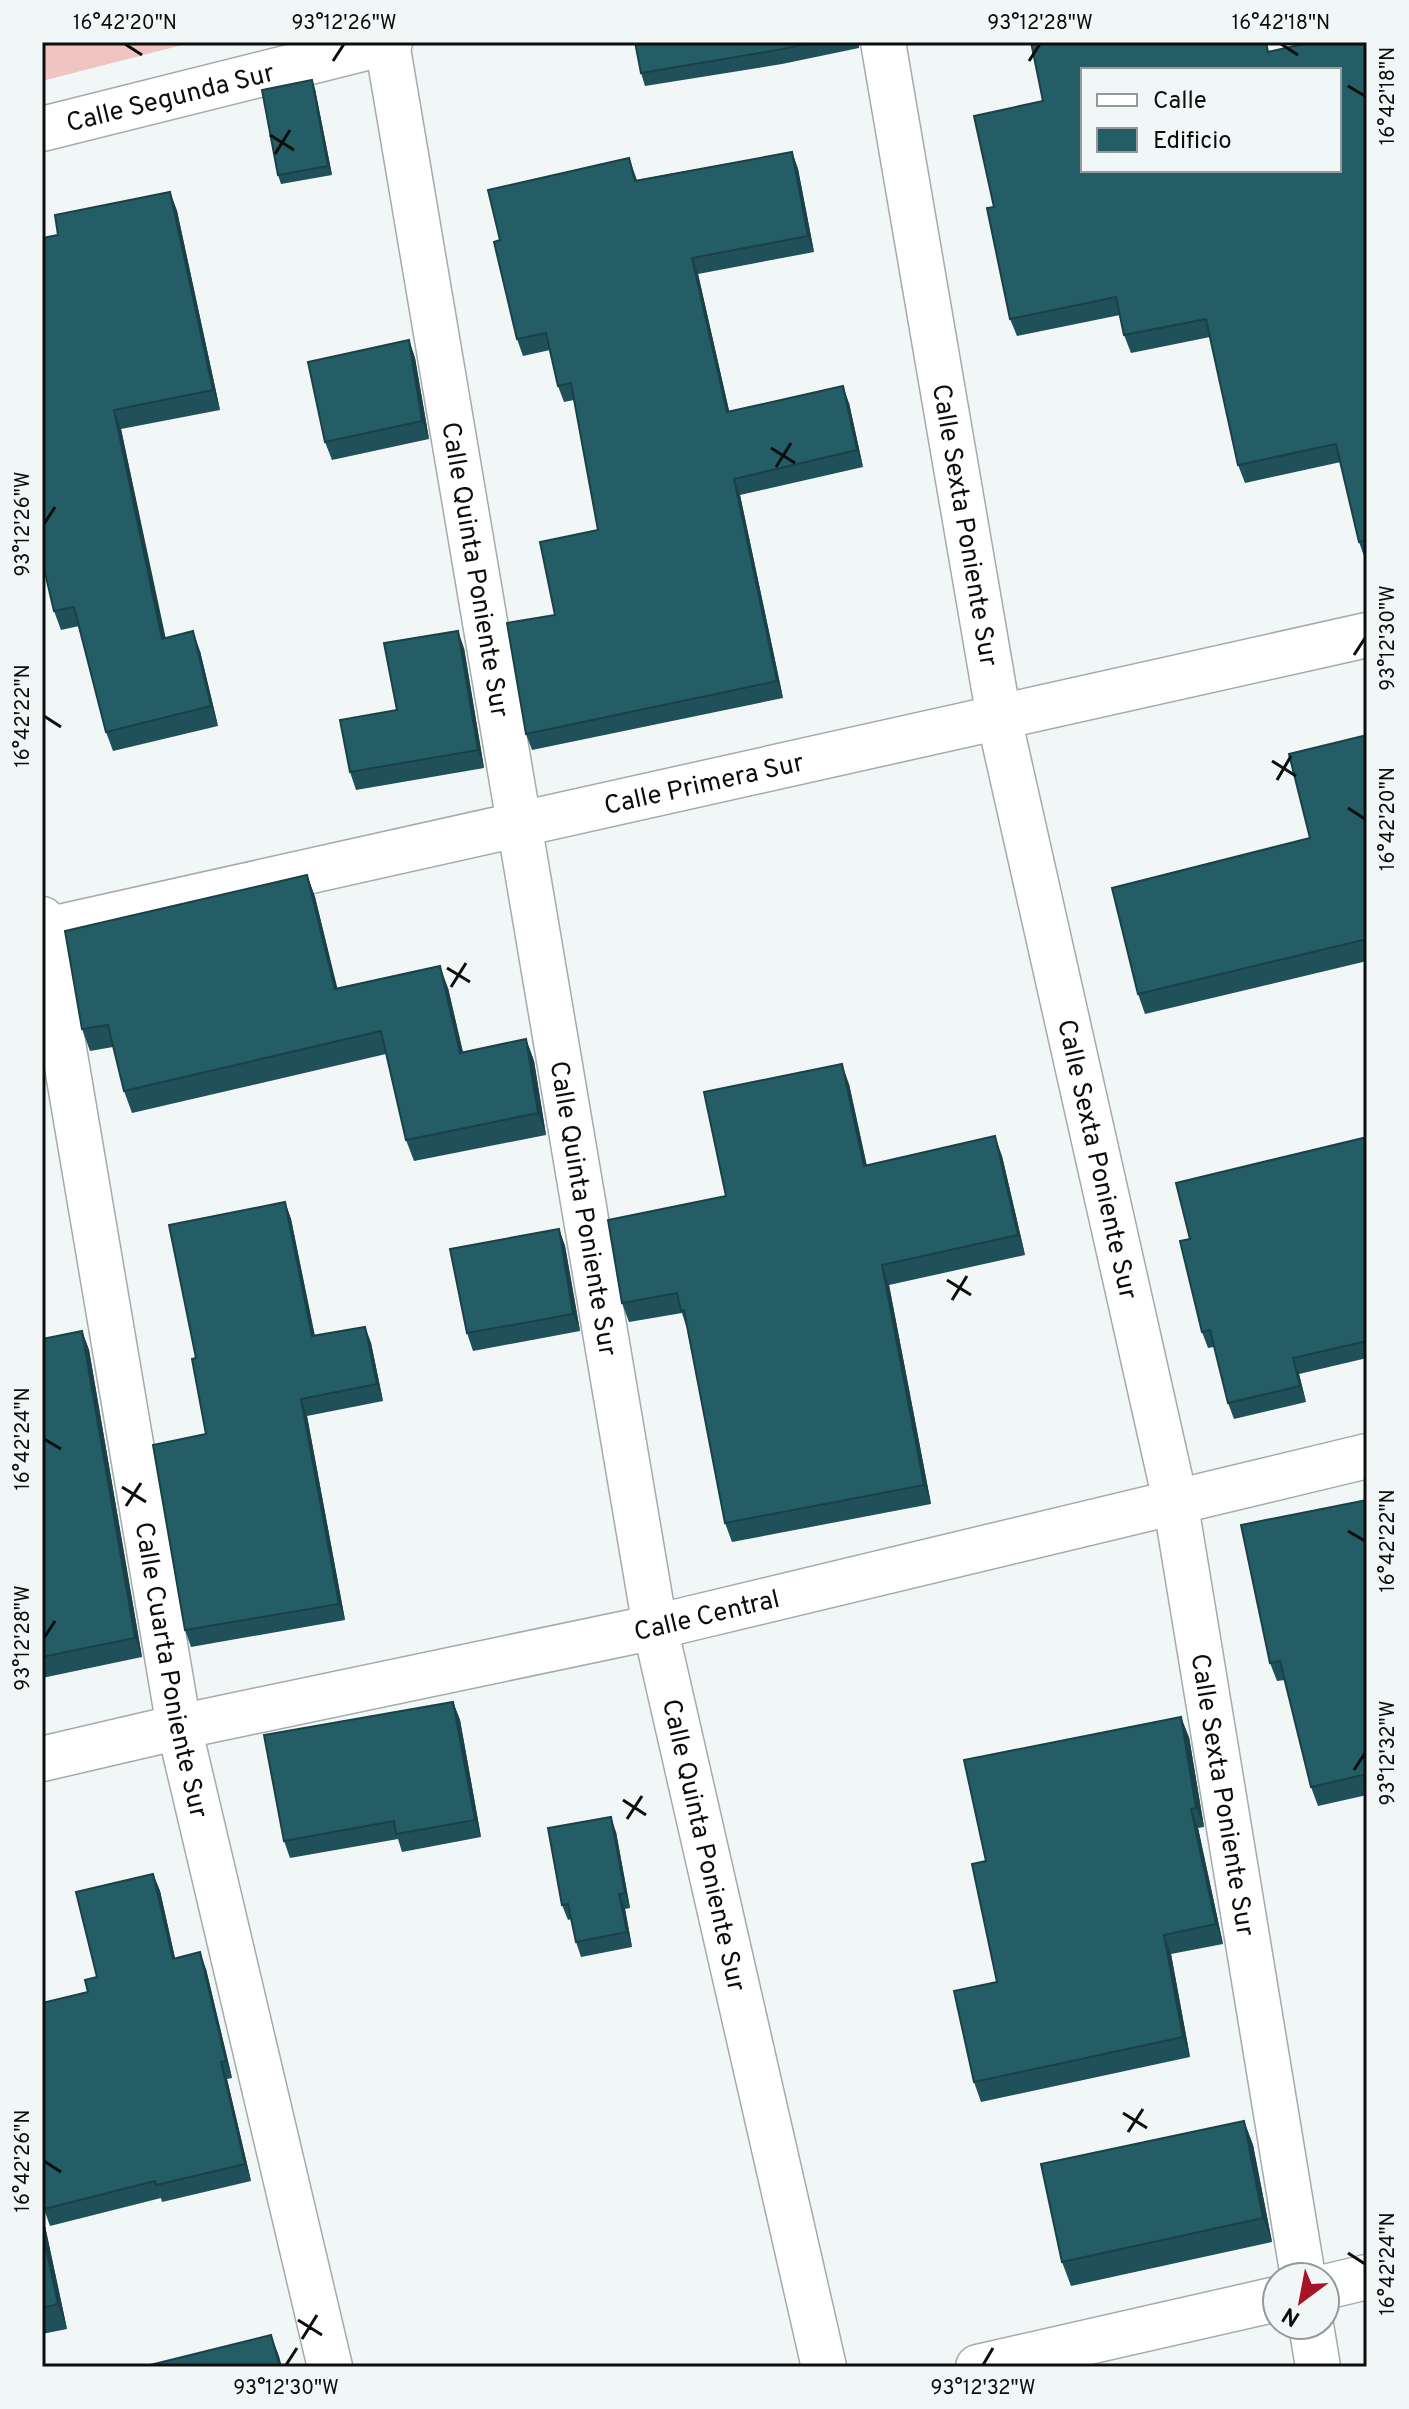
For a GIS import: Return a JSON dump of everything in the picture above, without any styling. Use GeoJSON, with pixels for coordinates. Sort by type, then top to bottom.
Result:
{"type":"FeatureCollection","features":[{"type":"Feature","properties":{"kind":"street","name":"Calle Segunda Sur"},"geometry":{"type":"LineString","coordinates":[[42,129],[388,42]]}},
{"type":"Feature","properties":{"kind":"street","name":"Calle Quinta Poniente Sur"},"geometry":{"type":"LineString","coordinates":[[388,42],[655,1627],[824,2367]]}},
{"type":"Feature","properties":{"kind":"street","name":"Calle Sexta Poniente Sur"},"geometry":{"type":"LineString","coordinates":[[883,42],[999,718],[1175,1500],[1300,2261]]}},
{"type":"Feature","properties":{"kind":"street","name":"Calle Primera Sur"},"geometry":{"type":"LineString","coordinates":[[43,927],[1367,635]]}},
{"type":"Feature","properties":{"kind":"street","name":"Calle Cuarta Poniente Sur"},"geometry":{"type":"LineString","coordinates":[[43,927],[179,1727],[330,2367]]}},
{"type":"Feature","properties":{"kind":"street","name":"Calle Central"},"geometry":{"type":"LineString","coordinates":[[42,1759],[179,1727],[655,1627],[1367,1456]]}},
{"type":"Feature","properties":{"kind":"street"},"geometry":{"type":"LineString","coordinates":[[1341,2283],[1367,2277]]}},
{"type":"Feature","properties":{"kind":"street"},"geometry":{"type":"LineString","coordinates":[[978,2367],[1261,2303]]}},
{"type":"Feature","properties":{"kind":"street"},"geometry":{"type":"LineString","coordinates":[[1314,2341],[1318,2367]]}},
{"type":"Feature","properties":{"kind":"shaded area"},"geometry":{"type":"Polygon","coordinates":[[[42,42],[194,42],[42,81],[42,42]]]}},
{"type":"Feature","properties":{"kind":"building"},"geometry":{"type":"Polygon","coordinates":[[[635,42],[817,42],[641,73],[635,42]]]}},
{"type":"Feature","properties":{"kind":"building"},"geometry":{"type":"Polygon","coordinates":[[[1031,42],[1266,42],[1268,52],[1312,42],[1367,42],[1367,540],[1359,542],[1336,444],[1238,465],[1206,319],[1124,335],[1116,297],[1010,319],[987,208],[994,207],[974,116],[1043,101],[1031,42]]]}},
{"type":"Feature","properties":{"kind":"building"},"geometry":{"type":"Polygon","coordinates":[[[312,80],[328,166],[278,175],[262,90],[312,80]]]}},
{"type":"Feature","properties":{"kind":"building"},"geometry":{"type":"Polygon","coordinates":[[[792,152],[808,236],[692,258],[727,412],[843,386],[857,450],[734,479],[777,681],[526,734],[507,623],[555,615],[540,542],[598,530],[571,383],[558,386],[546,333],[517,339],[494,242],[500,240],[488,190],[629,158],[635,181],[792,152]]]}},
{"type":"Feature","properties":{"kind":"building"},"geometry":{"type":"Polygon","coordinates":[[[170,192],[213,390],[114,410],[162,639],[193,631],[211,706],[106,732],[74,607],[54,611],[42,560],[42,238],[58,235],[55,215],[170,192]]]}},
{"type":"Feature","properties":{"kind":"building"},"geometry":{"type":"Polygon","coordinates":[[[409,340],[422,421],[325,442],[308,362],[409,340]]]}},
{"type":"Feature","properties":{"kind":"building"},"geometry":{"type":"Polygon","coordinates":[[[458,631],[478,750],[350,772],[340,720],[397,710],[384,643],[458,631]]]}},
{"type":"Feature","properties":{"kind":"building"},"geometry":{"type":"Polygon","coordinates":[[[1367,735],[1367,939],[1138,994],[1112,888],[1310,838],[1289,754],[1367,735]]]}},
{"type":"Feature","properties":{"kind":"building"},"geometry":{"type":"Polygon","coordinates":[[[307,875],[335,989],[440,966],[460,1053],[526,1039],[538,1113],[406,1140],[381,1031],[124,1091],[108,1025],[82,1029],[65,931],[307,875]]]}},
{"type":"Feature","properties":{"kind":"building"},"geometry":{"type":"Polygon","coordinates":[[[842,1064],[864,1166],[995,1136],[1018,1235],[882,1265],[924,1485],[725,1523],[684,1310],[681,1311],[677,1293],[622,1303],[608,1220],[726,1196],[704,1092],[842,1064]]]}},
{"type":"Feature","properties":{"kind":"building"},"geometry":{"type":"Polygon","coordinates":[[[1367,1137],[1367,1341],[1293,1358],[1300,1386],[1228,1403],[1210,1330],[1202,1332],[1180,1241],[1190,1239],[1176,1183],[1367,1137]]]}},
{"type":"Feature","properties":{"kind":"building"},"geometry":{"type":"Polygon","coordinates":[[[285,1202],[312,1336],[365,1327],[377,1384],[301,1399],[339,1604],[185,1630],[153,1445],[206,1434],[192,1359],[196,1358],[169,1225],[285,1202]]]}},
{"type":"Feature","properties":{"kind":"building"},"geometry":{"type":"Polygon","coordinates":[[[559,1229],[573,1314],[467,1333],[450,1249],[559,1229]]]}},
{"type":"Feature","properties":{"kind":"building"},"geometry":{"type":"Polygon","coordinates":[[[82,1331],[135,1638],[42,1657],[42,1339],[82,1331]]]}},
{"type":"Feature","properties":{"kind":"building"},"geometry":{"type":"Polygon","coordinates":[[[1367,1500],[1367,1774],[1311,1787],[1280,1661],[1270,1663],[1241,1525],[1367,1500]]]}},
{"type":"Feature","properties":{"kind":"building"},"geometry":{"type":"Polygon","coordinates":[[[453,1702],[475,1820],[396,1834],[394,1821],[284,1841],[264,1735],[453,1702]]]}},
{"type":"Feature","properties":{"kind":"building"},"geometry":{"type":"Polygon","coordinates":[[[1181,1717],[1196,1808],[1191,1809],[1216,1924],[1164,1935],[1183,2037],[974,2082],[954,1991],[997,1982],[972,1864],[986,1861],[964,1760],[1181,1717]]]}},
{"type":"Feature","properties":{"kind":"building"},"geometry":{"type":"Polygon","coordinates":[[[611,1817],[625,1893],[619,1894],[627,1932],[576,1942],[568,1904],[562,1905],[548,1828],[611,1817]]]}},
{"type":"Feature","properties":{"kind":"building"},"geometry":{"type":"Polygon","coordinates":[[[153,1874],[173,1959],[200,1952],[226,2061],[221,2062],[245,2164],[156,2185],[155,2181],[44,2209],[42,2003],[88,1992],[85,1980],[97,1977],[76,1892],[153,1874]]]}},
{"type":"Feature","properties":{"kind":"building"},"geometry":{"type":"Polygon","coordinates":[[[1244,2121],[1263,2218],[1062,2262],[1041,2164],[1244,2121]]]}},
{"type":"Feature","properties":{"kind":"building"},"geometry":{"type":"Polygon","coordinates":[[[42,2230],[58,2304],[42,2308],[42,2230]]]}},
{"type":"Feature","properties":{"kind":"building"},"geometry":{"type":"Polygon","coordinates":[[[271,2335],[280,2367],[142,2367],[271,2335]]]}}]}
